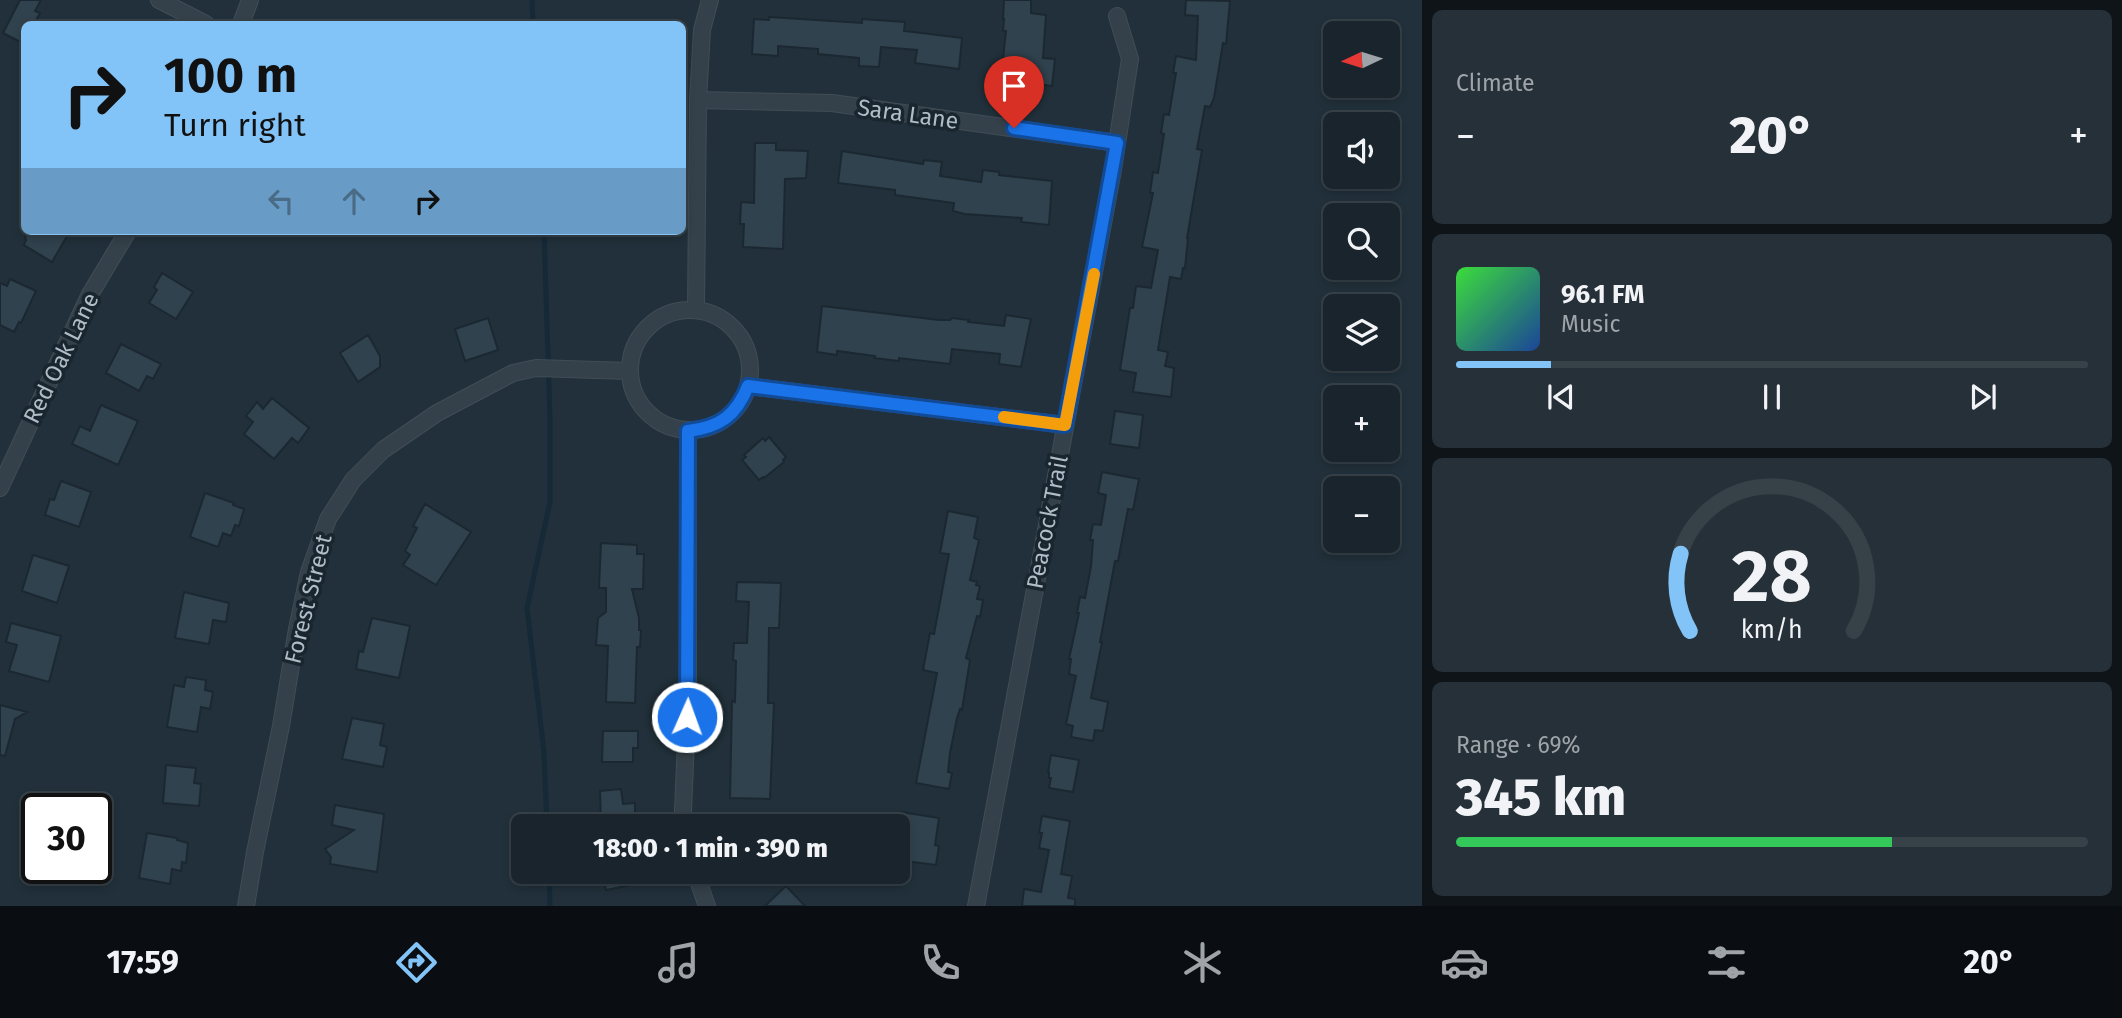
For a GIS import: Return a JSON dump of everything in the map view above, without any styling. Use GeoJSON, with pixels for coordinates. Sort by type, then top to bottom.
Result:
{"type":"FeatureCollection","features":[{"type":"Feature","properties":{"kind":"street"},"geometry":{"type":"LineString","coordinates":[[159,0],[200,21]]}},
{"type":"Feature","properties":{"kind":"street"},"geometry":{"type":"LineString","coordinates":[[242,21],[250,0]]}},
{"type":"Feature","properties":{"kind":"street"},"geometry":{"type":"LineString","coordinates":[[695,310],[698,100],[702,30],[710,0]]}},
{"type":"Feature","properties":{"kind":"street","name":"Peacock Trail"},"geometry":{"type":"LineString","coordinates":[[976,906],[1117,143],[1130,60],[1117,16]]}},
{"type":"Feature","properties":{"kind":"street","name":"Sara Lane"},"geometry":{"type":"LineString","coordinates":[[698,100],[832,103],[1117,143]]}},
{"type":"Feature","properties":{"kind":"street","name":"Red Oak Lane"},"geometry":{"type":"LineString","coordinates":[[0,488],[89,296],[126,235]]}},
{"type":"Feature","properties":{"kind":"street"},"geometry":{"type":"LineString","coordinates":[[695,310],[716,315],[733,327],[745,344],[750,365],[748,386],[742,401],[732,414],[704,429],[688,431],[670,427],[654,419],[641,405],[632,389],[629,371],[632,351],[642,333],[657,319],[675,311],[695,310]]}},
{"type":"Feature","properties":{"kind":"street","name":"Forest Street"},"geometry":{"type":"LineString","coordinates":[[246,906],[309,572],[328,519],[353,480],[383,450],[437,413],[513,373],[536,368],[629,371]]}},
{"type":"Feature","properties":{"kind":"street"},"geometry":{"type":"LineString","coordinates":[[748,386],[1065,425]]}},
{"type":"Feature","properties":{"kind":"street"},"geometry":{"type":"LineString","coordinates":[[683,814],[688,694],[688,431]]}},
{"type":"Feature","properties":{"kind":"street"},"geometry":{"type":"LineString","coordinates":[[699,884],[707,906]]}},
{"type":"Feature","properties":{"kind":"building"},"geometry":{"type":"Polygon","coordinates":[[[20,0],[41,0],[35,11],[40,13],[36,21],[21,21],[21,42],[3,33],[20,0]]]}},
{"type":"Feature","properties":{"kind":"building"},"geometry":{"type":"Polygon","coordinates":[[[1004,0],[1031,0],[1031,13],[1046,15],[1043,58],[1055,59],[1052,86],[1001,77],[1006,31],[1003,31],[1004,0]]]}},
{"type":"Feature","properties":{"kind":"building"},"geometry":{"type":"Polygon","coordinates":[[[1186,0],[1230,1],[1226,44],[1223,43],[1214,98],[1210,107],[1205,106],[1197,149],[1202,150],[1187,238],[1185,268],[1181,279],[1170,277],[1158,350],[1168,352],[1165,366],[1174,368],[1171,397],[1133,392],[1136,373],[1120,370],[1136,286],[1151,288],[1158,250],[1142,247],[1153,193],[1150,193],[1153,172],[1158,173],[1164,114],[1169,115],[1176,56],[1196,60],[1198,16],[1185,15],[1186,0]]]}},
{"type":"Feature","properties":{"kind":"building"},"geometry":{"type":"Polygon","coordinates":[[[769,17],[862,23],[862,19],[905,22],[904,31],[962,38],[959,69],[915,63],[917,50],[881,47],[879,67],[859,66],[859,58],[818,54],[818,49],[778,46],[778,56],[752,54],[754,19],[769,20],[769,17]]]}},
{"type":"Feature","properties":{"kind":"building"},"geometry":{"type":"Polygon","coordinates":[[[755,143],[776,143],[776,150],[808,151],[806,178],[785,179],[783,249],[743,247],[741,202],[754,203],[755,143]]]}},
{"type":"Feature","properties":{"kind":"building"},"geometry":{"type":"Polygon","coordinates":[[[842,151],[923,164],[924,160],[942,162],[940,176],[981,182],[983,170],[999,172],[999,175],[1052,181],[1049,225],[1021,222],[1022,218],[965,214],[953,211],[954,203],[895,195],[895,190],[838,183],[842,151]]]}},
{"type":"Feature","properties":{"kind":"building"},"geometry":{"type":"Polygon","coordinates":[[[68,235],[52,262],[24,245],[25,236],[68,235]]]}},
{"type":"Feature","properties":{"kind":"building"},"geometry":{"type":"Polygon","coordinates":[[[162,273],[193,292],[176,319],[149,303],[157,290],[154,287],[162,273]]]}},
{"type":"Feature","properties":{"kind":"building"},"geometry":{"type":"Polygon","coordinates":[[[10,279],[36,291],[14,332],[0,325],[0,283],[7,286],[10,279]]]}},
{"type":"Feature","properties":{"kind":"building"},"geometry":{"type":"Polygon","coordinates":[[[822,306],[939,320],[952,318],[1004,326],[1006,315],[1031,319],[1021,367],[999,364],[1000,354],[952,349],[950,364],[899,358],[899,361],[837,351],[837,355],[817,352],[822,306]]]}},
{"type":"Feature","properties":{"kind":"building"},"geometry":{"type":"Polygon","coordinates":[[[488,318],[498,350],[465,361],[455,329],[488,318]]]}},
{"type":"Feature","properties":{"kind":"building"},"geometry":{"type":"Polygon","coordinates":[[[368,335],[380,356],[380,367],[358,382],[340,353],[368,335]]]}},
{"type":"Feature","properties":{"kind":"building"},"geometry":{"type":"Polygon","coordinates":[[[121,344],[161,364],[153,379],[147,376],[139,391],[106,373],[121,344]]]}},
{"type":"Feature","properties":{"kind":"building"},"geometry":{"type":"Polygon","coordinates":[[[272,398],[309,428],[298,443],[292,438],[274,459],[244,434],[253,422],[246,416],[257,402],[263,409],[272,398]]]}},
{"type":"Feature","properties":{"kind":"building"},"geometry":{"type":"Polygon","coordinates":[[[101,405],[138,421],[118,465],[72,444],[80,426],[90,431],[101,405]]]}},
{"type":"Feature","properties":{"kind":"building"},"geometry":{"type":"Polygon","coordinates":[[[1115,411],[1143,415],[1139,448],[1110,444],[1115,411]]]}},
{"type":"Feature","properties":{"kind":"building"},"geometry":{"type":"Polygon","coordinates":[[[769,437],[786,457],[784,462],[759,480],[742,460],[763,438],[765,441],[769,437]]]}},
{"type":"Feature","properties":{"kind":"building"},"geometry":{"type":"Polygon","coordinates":[[[1102,472],[1139,479],[1133,510],[1128,509],[1118,561],[1115,561],[1100,642],[1091,698],[1108,702],[1103,731],[1095,730],[1093,741],[1071,737],[1073,726],[1066,724],[1076,676],[1069,674],[1069,659],[1077,613],[1080,597],[1085,598],[1091,566],[1093,540],[1090,540],[1093,524],[1101,525],[1106,495],[1098,493],[1102,472]]]}},
{"type":"Feature","properties":{"kind":"building"},"geometry":{"type":"Polygon","coordinates":[[[61,481],[91,492],[79,527],[45,515],[50,499],[54,500],[61,481]]]}},
{"type":"Feature","properties":{"kind":"building"},"geometry":{"type":"Polygon","coordinates":[[[205,493],[244,509],[239,526],[235,525],[231,536],[223,533],[218,547],[190,537],[205,493]]]}},
{"type":"Feature","properties":{"kind":"building"},"geometry":{"type":"Polygon","coordinates":[[[425,504],[471,532],[436,585],[403,565],[410,555],[405,551],[417,528],[413,526],[425,504]]]}},
{"type":"Feature","properties":{"kind":"building"},"geometry":{"type":"Polygon","coordinates":[[[948,511],[978,517],[974,538],[979,540],[970,580],[980,586],[977,599],[983,600],[966,658],[970,660],[962,710],[960,709],[957,718],[950,753],[948,772],[952,773],[949,789],[916,783],[937,673],[923,670],[930,633],[934,634],[949,554],[940,553],[948,511]]]}},
{"type":"Feature","properties":{"kind":"building"},"geometry":{"type":"Polygon","coordinates":[[[601,543],[637,545],[637,554],[644,554],[643,589],[632,589],[641,630],[640,647],[637,647],[635,703],[606,702],[608,646],[596,645],[598,618],[606,612],[606,588],[599,588],[601,543]]]}},
{"type":"Feature","properties":{"kind":"building"},"geometry":{"type":"Polygon","coordinates":[[[33,555],[69,566],[57,603],[22,591],[33,555]]]}},
{"type":"Feature","properties":{"kind":"building"},"geometry":{"type":"Polygon","coordinates":[[[737,582],[781,583],[779,628],[769,628],[768,703],[774,703],[770,799],[730,798],[732,701],[735,702],[734,643],[747,643],[749,602],[736,601],[737,582]]]}},
{"type":"Feature","properties":{"kind":"building"},"geometry":{"type":"Polygon","coordinates":[[[184,592],[229,603],[226,622],[213,620],[209,644],[175,638],[184,592]]]}},
{"type":"Feature","properties":{"kind":"building"},"geometry":{"type":"Polygon","coordinates":[[[372,618],[410,626],[399,678],[356,669],[359,651],[363,652],[372,618]]]}},
{"type":"Feature","properties":{"kind":"building"},"geometry":{"type":"Polygon","coordinates":[[[11,623],[61,636],[49,682],[9,671],[17,645],[6,642],[11,623]]]}},
{"type":"Feature","properties":{"kind":"building"},"geometry":{"type":"Polygon","coordinates":[[[186,677],[206,680],[205,690],[213,692],[210,709],[201,707],[197,732],[167,727],[174,685],[184,687],[186,677]]]}},
{"type":"Feature","properties":{"kind":"building"},"geometry":{"type":"Polygon","coordinates":[[[0,705],[27,712],[15,719],[5,756],[0,755],[0,705]]]}},
{"type":"Feature","properties":{"kind":"building"},"geometry":{"type":"Polygon","coordinates":[[[352,718],[384,724],[380,745],[387,747],[383,767],[342,759],[352,718]]]}},
{"type":"Feature","properties":{"kind":"building"},"geometry":{"type":"Polygon","coordinates":[[[603,731],[638,731],[638,748],[633,748],[633,762],[602,762],[603,731]]]}},
{"type":"Feature","properties":{"kind":"building"},"geometry":{"type":"Polygon","coordinates":[[[1051,755],[1079,760],[1073,792],[1049,788],[1051,755]]]}},
{"type":"Feature","properties":{"kind":"building"},"geometry":{"type":"Polygon","coordinates":[[[166,765],[196,768],[194,783],[201,784],[199,806],[163,803],[166,765]]]}},
{"type":"Feature","properties":{"kind":"building"},"geometry":{"type":"Polygon","coordinates":[[[621,789],[623,804],[635,803],[635,814],[601,814],[600,791],[621,789]]]}},
{"type":"Feature","properties":{"kind":"building"},"geometry":{"type":"Polygon","coordinates":[[[335,805],[384,814],[377,872],[330,864],[331,857],[325,849],[354,830],[332,825],[335,805]]]}},
{"type":"Feature","properties":{"kind":"building"},"geometry":{"type":"Polygon","coordinates":[[[901,812],[939,818],[935,845],[939,846],[936,865],[910,862],[910,814],[901,812]]]}},
{"type":"Feature","properties":{"kind":"building"},"geometry":{"type":"Polygon","coordinates":[[[1042,816],[1070,821],[1061,874],[1072,876],[1068,898],[1075,899],[1075,906],[1022,906],[1024,889],[1041,892],[1049,850],[1039,848],[1042,816]]]}},
{"type":"Feature","properties":{"kind":"building"},"geometry":{"type":"Polygon","coordinates":[[[147,833],[177,838],[188,843],[186,863],[182,862],[181,871],[172,869],[170,884],[139,878],[147,833]]]}},
{"type":"Feature","properties":{"kind":"building"},"geometry":{"type":"Polygon","coordinates":[[[605,884],[637,884],[606,890],[605,884]]]}},
{"type":"Feature","properties":{"kind":"building"},"geometry":{"type":"Polygon","coordinates":[[[786,886],[805,906],[765,906],[786,886]]]}},
{"type":"Feature","properties":{"kind":"waterway"},"geometry":{"type":"LineString","coordinates":[[532,0],[533,21]]}},
{"type":"Feature","properties":{"kind":"waterway"},"geometry":{"type":"LineString","coordinates":[[544,235],[550,502],[527,608],[544,752],[547,814]]}},
{"type":"Feature","properties":{"kind":"waterway"},"geometry":{"type":"LineString","coordinates":[[549,884],[550,906]]}},
{"type":"Feature","properties":{"kind":"slow traffic"},"geometry":{"type":"LineString","coordinates":[[1004,417],[1065,425],[1094,274]]}},
{"type":"Feature","properties":{"kind":"route"},"geometry":{"type":"LineString","coordinates":[[687,717],[688,431],[704,429],[732,414],[742,401],[748,386],[1065,425],[1117,143],[1014,128]]}}]}
